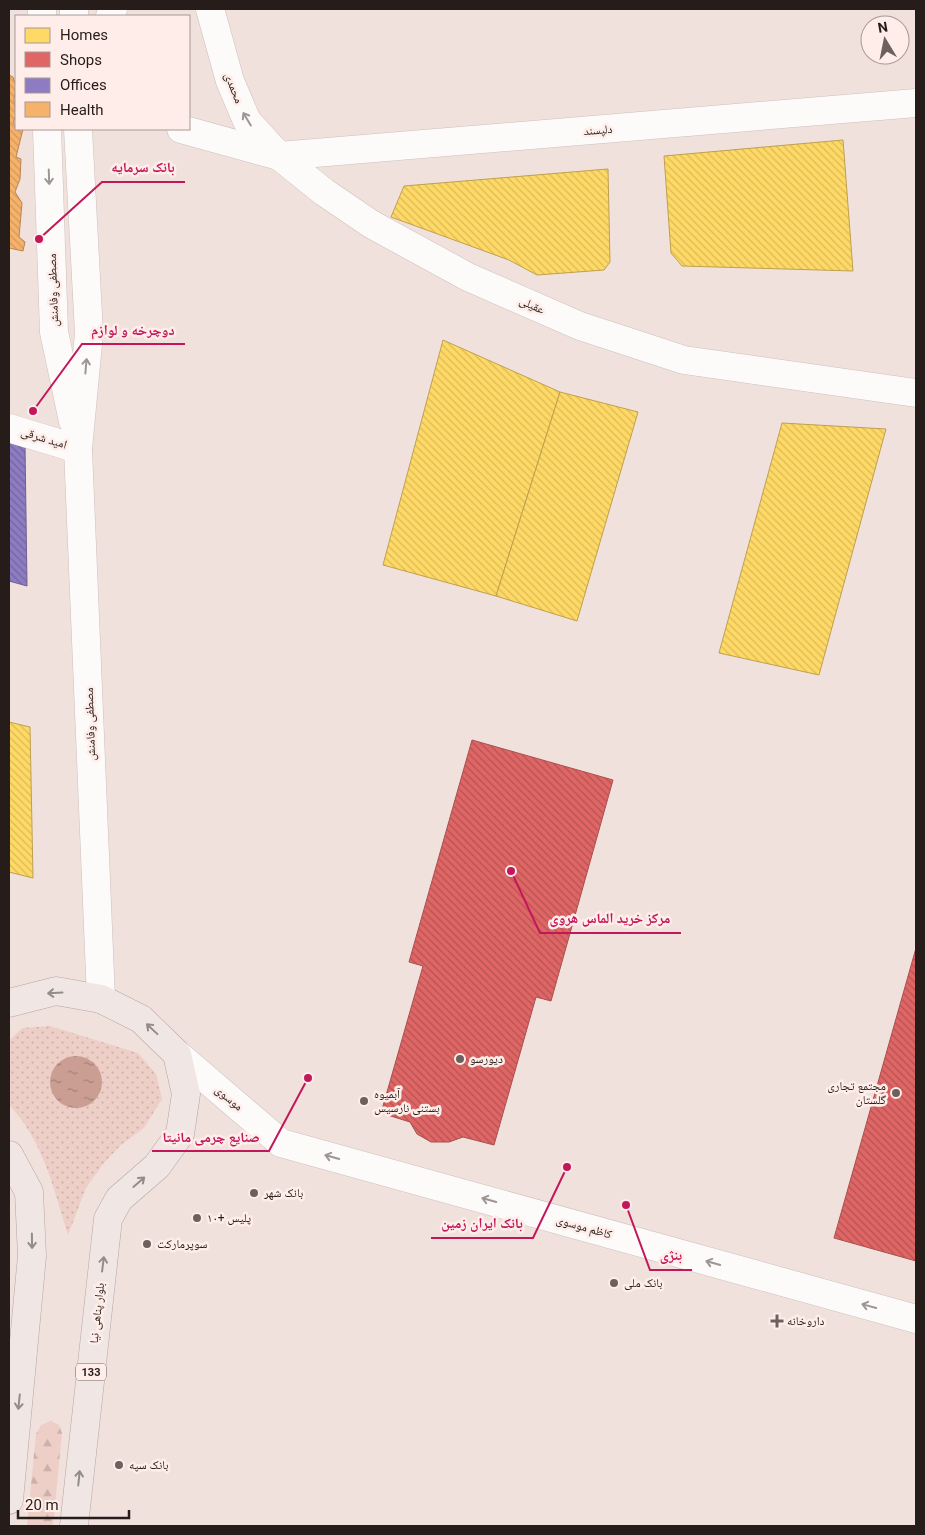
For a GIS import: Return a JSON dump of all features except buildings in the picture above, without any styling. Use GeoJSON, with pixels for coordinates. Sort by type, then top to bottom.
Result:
{"type":"FeatureCollection","features":[{"type":"Feature","properties":{"kind":"main road","name":"محمدی"},"geometry":{"type":"LineString","coordinates":[[210,9],[230,81],[247,121],[279,156]]}},
{"type":"Feature","properties":{"kind":"main road","name":"دلپسند"},"geometry":{"type":"LineString","coordinates":[[279,156],[916,103]]}},
{"type":"Feature","properties":{"kind":"main road","name":"مصطفی وفامنش"},"geometry":{"type":"LineString","coordinates":[[47,130],[54,332],[78,449]]}},
{"type":"Feature","properties":{"kind":"main road","name":"مصطفی وفامنش"},"geometry":{"type":"LineString","coordinates":[[78,130],[88,333],[78,449],[101,999]]}},
{"type":"Feature","properties":{"kind":"main road","name":"عقیلی"},"geometry":{"type":"LineString","coordinates":[[186,130],[279,156],[324,192],[371,224],[468,277],[580,326],[684,360],[916,393]]}},
{"type":"Feature","properties":{"kind":"main road","name":"امید شرقی"},"geometry":{"type":"LineString","coordinates":[[9,428],[78,449]]}},
{"type":"Feature","properties":{"kind":"main road"},"geometry":{"type":"LineString","coordinates":[[9,1003],[56,992],[101,999],[141,1019],[178,1054]]}},
{"type":"Feature","properties":{"kind":"main road","name":"موسوی"},"geometry":{"type":"LineString","coordinates":[[178,1054],[280,1143]]}},
{"type":"Feature","properties":{"kind":"main road","name":"بلوار پناهی نیا"},"geometry":{"type":"LineString","coordinates":[[74,1526],[108,1219],[119,1199],[157,1166],[180,1134],[186,1094],[178,1054]]}},
{"type":"Feature","properties":{"kind":"main road","name":"کاظم موسوی"},"geometry":{"type":"LineString","coordinates":[[280,1143],[916,1319]]}},
{"type":"Feature","properties":{"kind":"main road"},"geometry":{"type":"LineString","coordinates":[[9,1155],[29,1192],[32,1256],[30,1297],[9,1500]]}},
{"type":"Feature","properties":{"kind":"green space"},"geometry":{"type":"Polygon","coordinates":[[[50,1026],[138,1053],[156,1074],[162,1099],[144,1128],[121,1145],[103,1164],[86,1188],[68,1235],[52,1183],[39,1150],[21,1119],[9,1105],[9,1041],[22,1028],[50,1026]]]}},
{"type":"Feature","properties":{"kind":"green space"},"geometry":{"type":"Polygon","coordinates":[[[51,1421],[59,1425],[62,1433],[53,1526],[27,1526],[36,1434],[41,1425],[51,1421]]]}},
{"type":"Feature","properties":{"kind":"water"},"geometry":{"type":"Polygon","coordinates":[[[71,1056],[81,1056],[90,1060],[98,1068],[102,1082],[98,1096],[90,1104],[81,1108],[71,1108],[62,1104],[54,1096],[50,1087],[50,1077],[54,1068],[62,1060],[71,1056]]]}},
{"type":"Feature","properties":{"kind":"place","name":"بانک سرمایه"},"geometry":{"type":"Point","coordinates":[39,239]}},
{"type":"Feature","properties":{"kind":"place","name":"دوچرخه و لوازم"},"geometry":{"type":"Point","coordinates":[33,411]}},
{"type":"Feature","properties":{"kind":"place","name":"مرکز خرید الماس هروی"},"geometry":{"type":"Point","coordinates":[511,871]}},
{"type":"Feature","properties":{"kind":"place","name":"دیورسو"},"geometry":{"type":"Point","coordinates":[460,1059]}},
{"type":"Feature","properties":{"kind":"place","name":"صنایع چرمی مانیتا"},"geometry":{"type":"Point","coordinates":[308,1078]}},
{"type":"Feature","properties":{"kind":"place","name":"مجتمع تجاری گلستان"},"geometry":{"type":"Point","coordinates":[896,1093]}},
{"type":"Feature","properties":{"kind":"place","name":"آبمیوه بستنی نارسیس"},"geometry":{"type":"Point","coordinates":[364,1101]}},
{"type":"Feature","properties":{"kind":"place","name":"بانک ایران زمین"},"geometry":{"type":"Point","coordinates":[567,1167]}},
{"type":"Feature","properties":{"kind":"place","name":"بانک شهر"},"geometry":{"type":"Point","coordinates":[254,1193]}},
{"type":"Feature","properties":{"kind":"place","name":"بنژی"},"geometry":{"type":"Point","coordinates":[626,1205]}},
{"type":"Feature","properties":{"kind":"place","name":"پلیس +۱۰"},"geometry":{"type":"Point","coordinates":[197,1218]}},
{"type":"Feature","properties":{"kind":"place","name":"سوپرمارکت"},"geometry":{"type":"Point","coordinates":[147,1244]}},
{"type":"Feature","properties":{"kind":"place","name":"بانک ملی"},"geometry":{"type":"Point","coordinates":[614,1283]}},
{"type":"Feature","properties":{"kind":"place","name":"داروخانه"},"geometry":{"type":"Point","coordinates":[777,1321]}},
{"type":"Feature","properties":{"kind":"place","name":"بانک سپه"},"geometry":{"type":"Point","coordinates":[119,1465]}}]}
